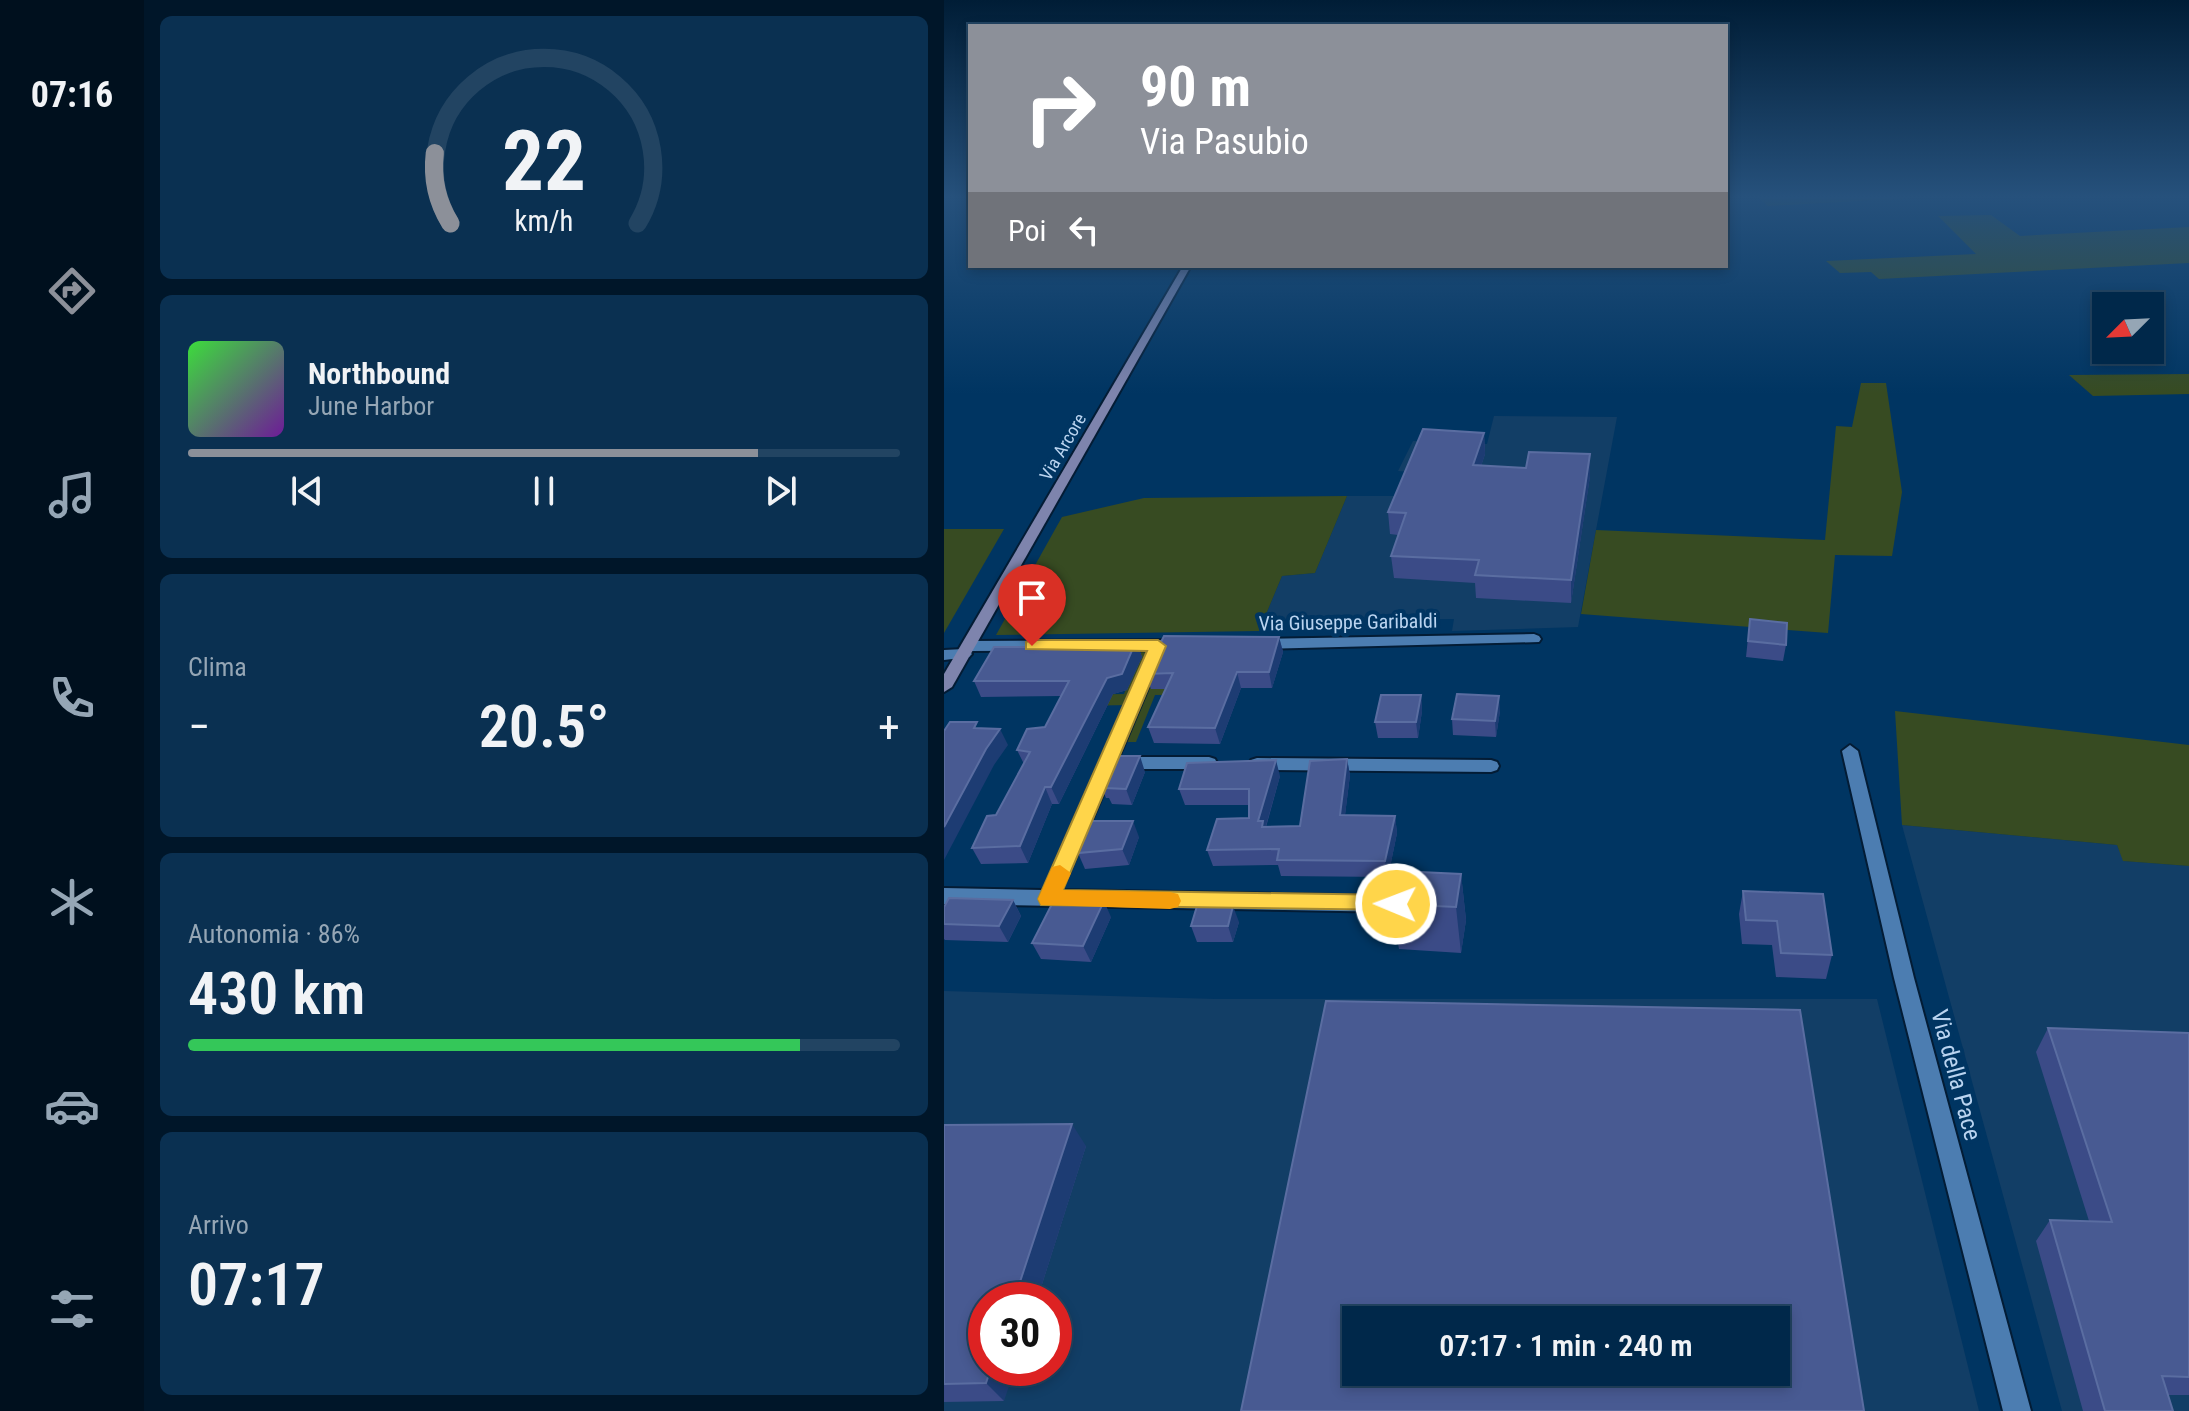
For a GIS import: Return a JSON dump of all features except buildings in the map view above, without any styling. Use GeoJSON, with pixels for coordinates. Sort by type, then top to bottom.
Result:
{"type":"FeatureCollection","features":[{"type":"Feature","properties":{"kind":"street","name":"Via Arcore"},"geometry":{"type":"LineString","coordinates":[[944,687],[1186,268]]}},
{"type":"Feature","properties":{"kind":"street","name":"Via Giuseppe Garibaldi"},"geometry":{"type":"LineString","coordinates":[[1236,644],[1534,639]]}},
{"type":"Feature","properties":{"kind":"street"},"geometry":{"type":"LineString","coordinates":[[944,655],[967,650],[1189,645]]}},
{"type":"Feature","properties":{"kind":"street"},"geometry":{"type":"LineString","coordinates":[[1049,899],[1158,646]]}},
{"type":"Feature","properties":{"kind":"street","name":"Via della Pace"},"geometry":{"type":"LineString","coordinates":[[1850,751],[2017,1411]]}},
{"type":"Feature","properties":{"kind":"street"},"geometry":{"type":"LineString","coordinates":[[1107,763],[1491,766]]}},
{"type":"Feature","properties":{"kind":"street"},"geometry":{"type":"LineString","coordinates":[[944,896],[1396,904]]}},
{"type":"Feature","properties":{"kind":"shaded area"},"geometry":{"type":"Polygon","coordinates":[[[1494,416],[1617,417],[1578,627],[1452,631],[1454,619],[1364,620],[1363,626],[1259,631],[1282,576],[1315,573],[1347,496],[1405,496],[1410,472],[1398,471],[1413,441],[1487,444],[1494,416]]]}},
{"type":"Feature","properties":{"kind":"shaded area"},"geometry":{"type":"Polygon","coordinates":[[[1902,825],[2117,845],[2124,861],[2189,866],[2189,1411],[2062,1411],[1902,825]]]}},
{"type":"Feature","properties":{"kind":"shaded area"},"geometry":{"type":"Polygon","coordinates":[[[944,991],[1215,999],[1877,999],[1979,1411],[944,1411],[944,991]]]}},
{"type":"Feature","properties":{"kind":"green space"},"geometry":{"type":"Polygon","coordinates":[[[1827,262],[2189,262],[1879,279],[1871,272],[1840,273],[1827,262]]]}},
{"type":"Feature","properties":{"kind":"green space"},"geometry":{"type":"Polygon","coordinates":[[[2189,374],[2189,394],[2093,396],[2069,375],[2189,374]]]}},
{"type":"Feature","properties":{"kind":"green space"},"geometry":{"type":"Polygon","coordinates":[[[1861,383],[1886,383],[1902,492],[1892,556],[1835,555],[1828,633],[1581,614],[1596,530],[1825,540],[1836,426],[1852,427],[1861,383]]]}},
{"type":"Feature","properties":{"kind":"green space"},"geometry":{"type":"Polygon","coordinates":[[[1347,496],[1315,573],[1282,576],[1259,631],[996,635],[1062,517],[1144,498],[1347,496]]]}},
{"type":"Feature","properties":{"kind":"green space"},"geometry":{"type":"Polygon","coordinates":[[[944,529],[1004,529],[944,633],[944,529]]]}},
{"type":"Feature","properties":{"kind":"green space"},"geometry":{"type":"Polygon","coordinates":[[[1141,652],[1155,652],[1220,694],[1155,695],[1136,742],[1116,742],[1131,705],[1071,706],[1069,695],[1124,694],[1141,652]]]}},
{"type":"Feature","properties":{"kind":"green space"},"geometry":{"type":"Polygon","coordinates":[[[1895,711],[2189,745],[2189,866],[2123,861],[2117,845],[1902,825],[1895,711]]]}},
{"type":"Feature","properties":{"kind":"slow traffic"},"geometry":{"type":"LineString","coordinates":[[1060,873],[1049,899],[1170,901]]}},
{"type":"Feature","properties":{"kind":"route"},"geometry":{"type":"LineString","coordinates":[[1032,646],[1158,646],[1049,899],[1396,904]]}}]}
